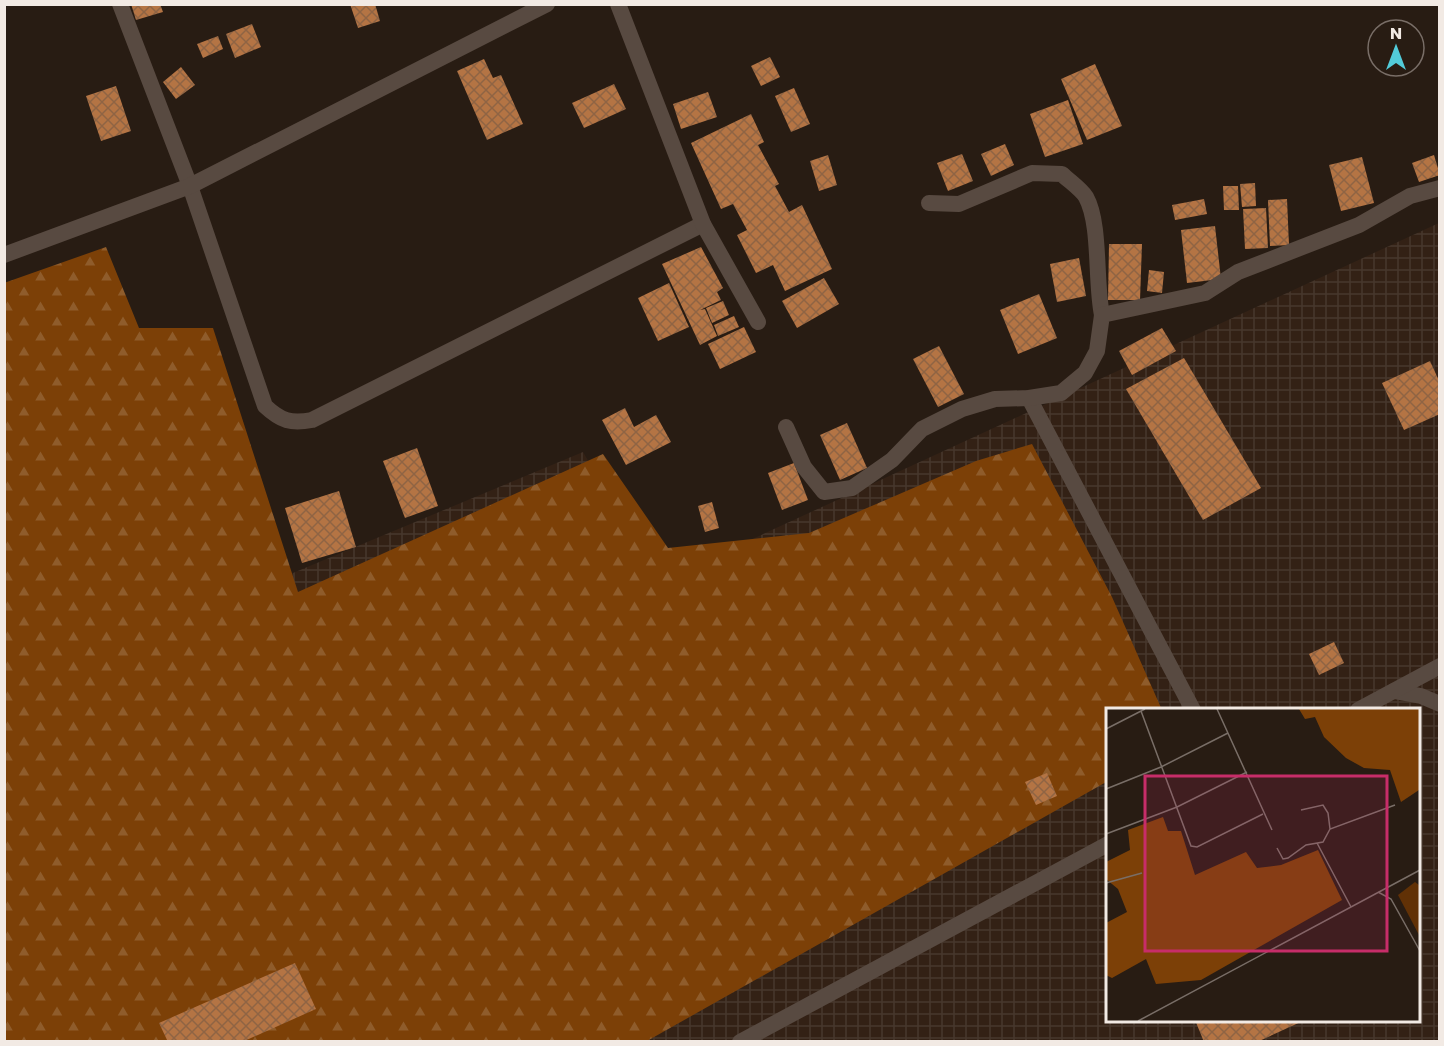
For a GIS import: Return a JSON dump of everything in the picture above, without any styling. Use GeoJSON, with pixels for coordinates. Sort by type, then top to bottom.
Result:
{"type":"FeatureCollection","features":[{"type":"Feature","properties":{"kind":"street"},"geometry":{"type":"LineString","coordinates":[[120,4],[190,186],[266,406],[276,416],[287,421],[312,420],[703,224]]}},
{"type":"Feature","properties":{"kind":"street"},"geometry":{"type":"LineString","coordinates":[[4,255],[190,186],[547,4]]}},
{"type":"Feature","properties":{"kind":"street"},"geometry":{"type":"LineString","coordinates":[[618,4],[703,224],[758,322]]}},
{"type":"Feature","properties":{"kind":"street"},"geometry":{"type":"LineString","coordinates":[[786,427],[804,467],[824,492],[852,488],[892,460],[922,429],[962,409],[995,399],[1029,398],[1061,393],[1085,373],[1097,351],[1102,315],[1094,220],[1085,196],[1062,174],[1032,173],[959,204],[929,203]]}},
{"type":"Feature","properties":{"kind":"street"},"geometry":{"type":"LineString","coordinates":[[1102,315],[1204,293],[1238,272],[1359,225],[1410,196],[1440,188]]}},
{"type":"Feature","properties":{"kind":"street"},"geometry":{"type":"LineString","coordinates":[[1029,398],[1192,708]]}},
{"type":"Feature","properties":{"kind":"street"},"geometry":{"type":"LineString","coordinates":[[1362,708],[1440,666]]}},
{"type":"Feature","properties":{"kind":"street"},"geometry":{"type":"LineString","coordinates":[[1394,691],[1421,696],[1440,704]]}},
{"type":"Feature","properties":{"kind":"street"},"geometry":{"type":"LineString","coordinates":[[740,1041],[1106,845]]}},
{"type":"Feature","properties":{"kind":"shaded area"},"geometry":{"type":"Polygon","coordinates":[[[1439,223],[1439,1041],[5,1042],[101,653],[583,452],[659,582],[1439,223]]]}},
{"type":"Feature","properties":{"kind":"green space"},"geometry":{"type":"Polygon","coordinates":[[[106,247],[139,328],[213,328],[298,592],[603,454],[668,548],[809,533],[976,461],[1032,444],[1112,597],[1161,708],[1106,708],[1106,782],[647,1041],[5,1041],[4,283],[106,247]]]}},
{"type":"Feature","properties":{"kind":"building"},"geometry":{"type":"Polygon","coordinates":[[[131,4],[160,4],[163,12],[136,20],[131,4]]]}},
{"type":"Feature","properties":{"kind":"building"},"geometry":{"type":"Polygon","coordinates":[[[350,4],[375,4],[380,21],[358,28],[350,4]]]}},
{"type":"Feature","properties":{"kind":"building"},"geometry":{"type":"Polygon","coordinates":[[[252,24],[261,47],[235,58],[226,34],[252,24]]]}},
{"type":"Feature","properties":{"kind":"building"},"geometry":{"type":"Polygon","coordinates":[[[218,36],[223,49],[203,58],[197,44],[218,36]]]}},
{"type":"Feature","properties":{"kind":"building"},"geometry":{"type":"Polygon","coordinates":[[[770,57],[780,77],[761,86],[751,66],[770,57]]]}},
{"type":"Feature","properties":{"kind":"building"},"geometry":{"type":"Polygon","coordinates":[[[484,59],[493,78],[501,75],[523,124],[487,140],[457,71],[484,59]]]}},
{"type":"Feature","properties":{"kind":"building"},"geometry":{"type":"Polygon","coordinates":[[[1095,64],[1122,126],[1087,140],[1061,79],[1095,64]]]}},
{"type":"Feature","properties":{"kind":"building"},"geometry":{"type":"Polygon","coordinates":[[[181,67],[195,85],[176,99],[163,82],[181,67]]]}},
{"type":"Feature","properties":{"kind":"building"},"geometry":{"type":"Polygon","coordinates":[[[614,84],[626,109],[584,128],[572,103],[614,84]]]}},
{"type":"Feature","properties":{"kind":"building"},"geometry":{"type":"Polygon","coordinates":[[[116,86],[131,131],[101,141],[86,96],[116,86]]]}},
{"type":"Feature","properties":{"kind":"building"},"geometry":{"type":"Polygon","coordinates":[[[794,88],[810,124],[791,132],[775,96],[794,88]]]}},
{"type":"Feature","properties":{"kind":"building"},"geometry":{"type":"Polygon","coordinates":[[[708,92],[717,117],[681,129],[673,104],[708,92]]]}},
{"type":"Feature","properties":{"kind":"building"},"geometry":{"type":"Polygon","coordinates":[[[1068,100],[1083,144],[1045,157],[1030,114],[1068,100]]]}},
{"type":"Feature","properties":{"kind":"building"},"geometry":{"type":"Polygon","coordinates":[[[751,114],[764,142],[758,145],[779,184],[775,186],[789,212],[802,205],[832,269],[785,291],[773,265],[756,273],[737,235],[747,230],[733,204],[721,209],[691,143],[751,114]]]}},
{"type":"Feature","properties":{"kind":"building"},"geometry":{"type":"Polygon","coordinates":[[[1005,144],[1014,165],[991,176],[981,154],[1005,144]]]}},
{"type":"Feature","properties":{"kind":"building"},"geometry":{"type":"Polygon","coordinates":[[[962,154],[973,181],[948,191],[937,163],[962,154]]]}},
{"type":"Feature","properties":{"kind":"building"},"geometry":{"type":"Polygon","coordinates":[[[828,155],[837,185],[819,191],[810,161],[828,155]]]}},
{"type":"Feature","properties":{"kind":"building"},"geometry":{"type":"Polygon","coordinates":[[[1434,155],[1440,175],[1419,182],[1412,163],[1434,155]]]}},
{"type":"Feature","properties":{"kind":"building"},"geometry":{"type":"Polygon","coordinates":[[[1362,157],[1374,203],[1341,211],[1329,165],[1362,157]]]}},
{"type":"Feature","properties":{"kind":"building"},"geometry":{"type":"Polygon","coordinates":[[[1255,183],[1256,206],[1242,207],[1240,184],[1255,183]]]}},
{"type":"Feature","properties":{"kind":"building"},"geometry":{"type":"Polygon","coordinates":[[[1223,186],[1238,186],[1239,210],[1224,210],[1223,186]]]}},
{"type":"Feature","properties":{"kind":"building"},"geometry":{"type":"Polygon","coordinates":[[[1204,199],[1207,214],[1175,220],[1172,205],[1204,199]]]}},
{"type":"Feature","properties":{"kind":"building"},"geometry":{"type":"Polygon","coordinates":[[[1287,199],[1289,245],[1270,246],[1268,200],[1287,199]]]}},
{"type":"Feature","properties":{"kind":"building"},"geometry":{"type":"Polygon","coordinates":[[[1266,208],[1268,248],[1245,249],[1243,209],[1266,208]]]}},
{"type":"Feature","properties":{"kind":"building"},"geometry":{"type":"Polygon","coordinates":[[[1215,226],[1221,279],[1187,283],[1181,230],[1215,226]]]}},
{"type":"Feature","properties":{"kind":"building"},"geometry":{"type":"Polygon","coordinates":[[[1109,244],[1142,244],[1140,300],[1108,300],[1109,244]]]}},
{"type":"Feature","properties":{"kind":"building"},"geometry":{"type":"Polygon","coordinates":[[[701,247],[723,288],[717,292],[721,300],[700,310],[705,309],[717,336],[700,345],[662,264],[701,247]]]}},
{"type":"Feature","properties":{"kind":"building"},"geometry":{"type":"Polygon","coordinates":[[[1079,258],[1086,296],[1057,302],[1050,264],[1079,258]]]}},
{"type":"Feature","properties":{"kind":"building"},"geometry":{"type":"Polygon","coordinates":[[[1149,270],[1164,272],[1162,293],[1147,291],[1149,270]]]}},
{"type":"Feature","properties":{"kind":"building"},"geometry":{"type":"Polygon","coordinates":[[[824,278],[839,304],[797,328],[782,301],[824,278]]]}},
{"type":"Feature","properties":{"kind":"building"},"geometry":{"type":"Polygon","coordinates":[[[669,283],[689,327],[658,341],[638,298],[669,283]]]}},
{"type":"Feature","properties":{"kind":"building"},"geometry":{"type":"Polygon","coordinates":[[[1039,294],[1057,338],[1018,354],[1000,310],[1039,294]]]}},
{"type":"Feature","properties":{"kind":"building"},"geometry":{"type":"Polygon","coordinates":[[[723,301],[729,315],[712,323],[706,308],[723,301]]]}},
{"type":"Feature","properties":{"kind":"building"},"geometry":{"type":"Polygon","coordinates":[[[734,316],[739,327],[718,336],[714,325],[734,316]]]}},
{"type":"Feature","properties":{"kind":"building"},"geometry":{"type":"Polygon","coordinates":[[[744,327],[756,352],[720,369],[708,344],[744,327]]]}},
{"type":"Feature","properties":{"kind":"building"},"geometry":{"type":"Polygon","coordinates":[[[1162,328],[1176,351],[1132,375],[1119,351],[1162,328]]]}},
{"type":"Feature","properties":{"kind":"building"},"geometry":{"type":"Polygon","coordinates":[[[939,346],[964,394],[938,407],[913,359],[939,346]]]}},
{"type":"Feature","properties":{"kind":"building"},"geometry":{"type":"Polygon","coordinates":[[[1184,358],[1261,488],[1203,520],[1126,389],[1184,358]]]}},
{"type":"Feature","properties":{"kind":"building"},"geometry":{"type":"Polygon","coordinates":[[[1430,361],[1440,383],[1440,414],[1404,430],[1382,383],[1430,361]]]}},
{"type":"Feature","properties":{"kind":"building"},"geometry":{"type":"Polygon","coordinates":[[[625,408],[634,427],[656,415],[671,442],[626,465],[602,420],[625,408]]]}},
{"type":"Feature","properties":{"kind":"building"},"geometry":{"type":"Polygon","coordinates":[[[847,423],[867,468],[840,480],[820,435],[847,423]]]}},
{"type":"Feature","properties":{"kind":"building"},"geometry":{"type":"Polygon","coordinates":[[[417,448],[438,506],[405,518],[383,461],[417,448]]]}},
{"type":"Feature","properties":{"kind":"building"},"geometry":{"type":"Polygon","coordinates":[[[794,463],[808,500],[782,510],[768,473],[794,463]]]}},
{"type":"Feature","properties":{"kind":"building"},"geometry":{"type":"Polygon","coordinates":[[[339,491],[356,547],[302,563],[285,508],[339,491]]]}},
{"type":"Feature","properties":{"kind":"building"},"geometry":{"type":"Polygon","coordinates":[[[712,502],[719,528],[705,532],[698,506],[712,502]]]}},
{"type":"Feature","properties":{"kind":"building"},"geometry":{"type":"Polygon","coordinates":[[[1334,642],[1344,663],[1319,675],[1309,654],[1334,642]]]}},
{"type":"Feature","properties":{"kind":"building"},"geometry":{"type":"Polygon","coordinates":[[[1047,773],[1057,796],[1036,805],[1025,782],[1047,773]]]}},
{"type":"Feature","properties":{"kind":"building"},"geometry":{"type":"Polygon","coordinates":[[[295,963],[316,1009],[242,1042],[168,1042],[159,1023],[295,963]]]}},
{"type":"Feature","properties":{"kind":"building"},"geometry":{"type":"Polygon","coordinates":[[[1196,1022],[1301,1022],[1257,1042],[1204,1042],[1196,1022]]]}}]}
